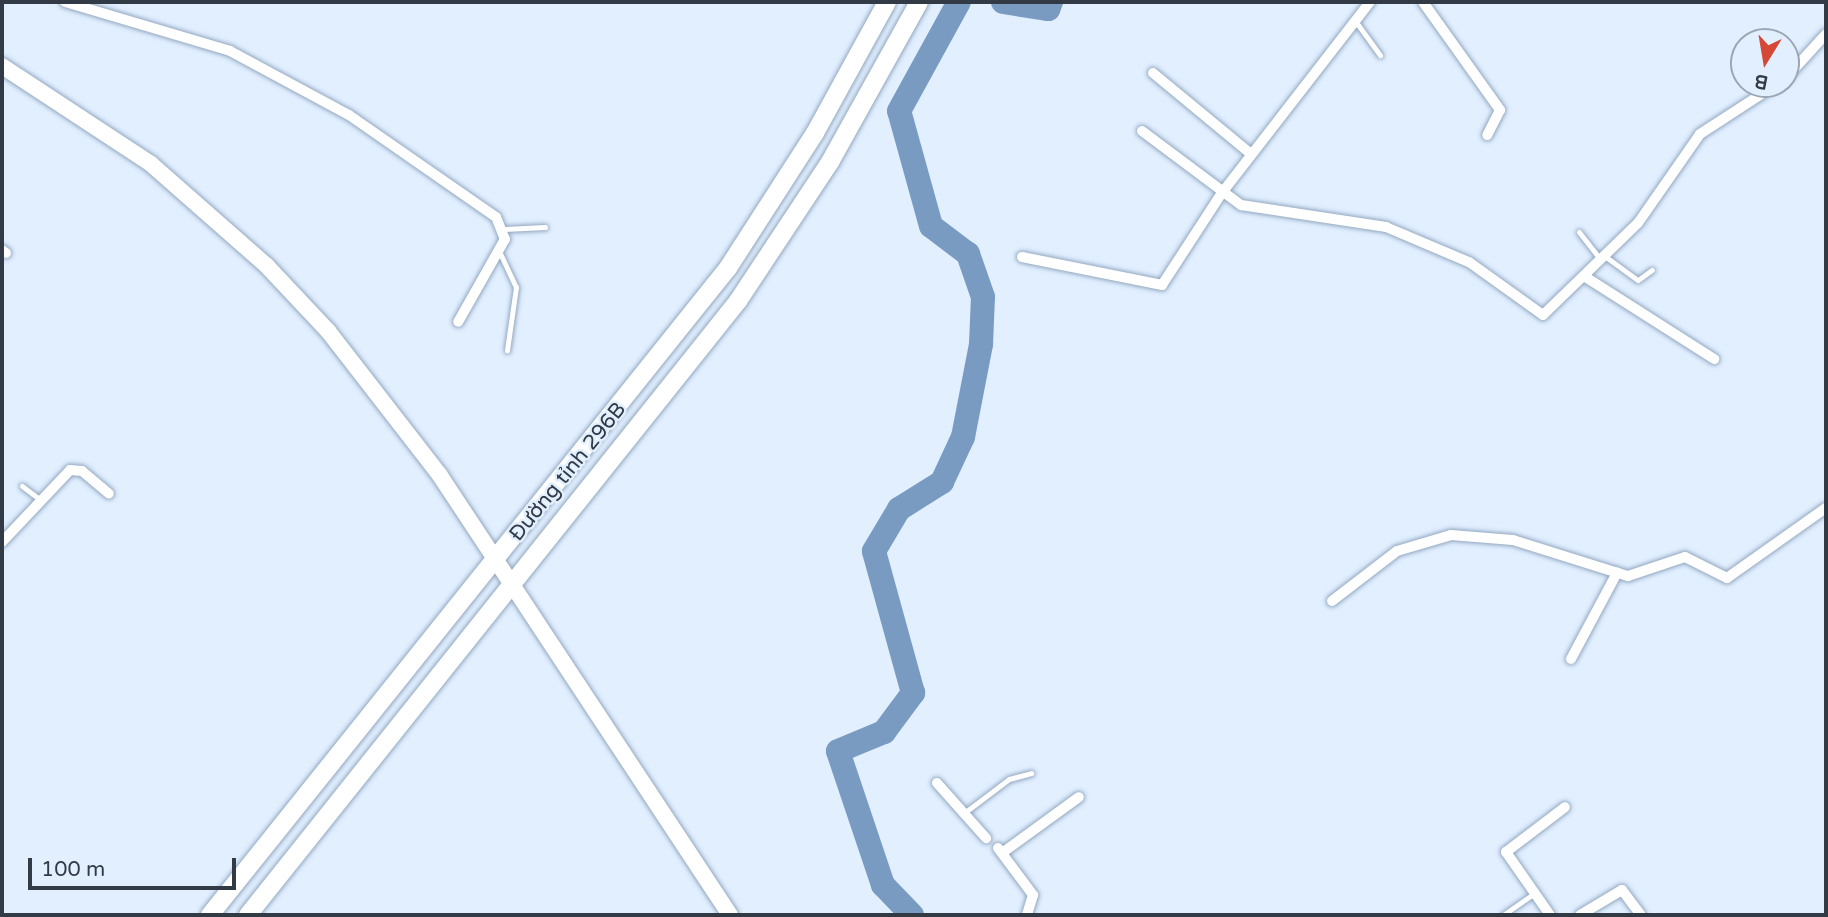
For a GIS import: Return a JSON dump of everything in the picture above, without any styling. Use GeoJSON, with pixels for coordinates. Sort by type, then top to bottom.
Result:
{"type":"FeatureCollection","features":[{"type":"Feature","properties":{"kind":"main road","name":"Đường tỉnh 296B"},"geometry":{"type":"LineString","coordinates":[[209,915],[728,268],[802,155],[887,2]]}},
{"type":"Feature","properties":{"kind":"main road","name":"Đường tỉnh 296B"},"geometry":{"type":"LineString","coordinates":[[248,915],[738,301],[842,141],[919,2]]}},
{"type":"Feature","properties":{"kind":"street"},"geometry":{"type":"LineString","coordinates":[[71,2],[230,51],[310,92],[496,217],[504,229],[500,253],[458,323]]}},
{"type":"Feature","properties":{"kind":"street"},"geometry":{"type":"LineString","coordinates":[[1022,257],[1162,285],[1221,194],[1354,19],[1370,2]]}},
{"type":"Feature","properties":{"kind":"street"},"geometry":{"type":"LineString","coordinates":[[1423,2],[1500,110],[1487,135]]}},
{"type":"Feature","properties":{"kind":"street"},"geometry":{"type":"LineString","coordinates":[[1800,64],[1825,39]]}},
{"type":"Feature","properties":{"kind":"street"},"geometry":{"type":"LineString","coordinates":[[2,66],[151,164],[267,266],[392,411],[496,560],[730,915]]}},
{"type":"Feature","properties":{"kind":"street"},"geometry":{"type":"LineString","coordinates":[[1153,73],[1251,154]]}},
{"type":"Feature","properties":{"kind":"street"},"geometry":{"type":"LineString","coordinates":[[1142,131],[1221,194],[1254,209],[1344,218],[1418,239],[1469,262],[1537,314],[1549,312],[1587,278],[1700,134],[1755,98]]}},
{"type":"Feature","properties":{"kind":"street"},"geometry":{"type":"LineString","coordinates":[[1587,278],[1714,359]]}},
{"type":"Feature","properties":{"kind":"street"},"geometry":{"type":"LineString","coordinates":[[2,542],[76,468],[109,494]]}},
{"type":"Feature","properties":{"kind":"street"},"geometry":{"type":"LineString","coordinates":[[1332,601],[1396,551],[1451,535],[1513,540],[1617,573],[1643,574],[1685,557],[1727,578],[1826,508]]}},
{"type":"Feature","properties":{"kind":"street"},"geometry":{"type":"LineString","coordinates":[[1571,659],[1617,573]]}},
{"type":"Feature","properties":{"kind":"street"},"geometry":{"type":"LineString","coordinates":[[937,783],[986,838]]}},
{"type":"Feature","properties":{"kind":"street"},"geometry":{"type":"LineString","coordinates":[[1027,915],[1035,900],[1000,850],[1079,796]]}},
{"type":"Feature","properties":{"kind":"street"},"geometry":{"type":"LineString","coordinates":[[1550,915],[1508,857],[1509,844],[1565,807]]}},
{"type":"Feature","properties":{"kind":"street"},"geometry":{"type":"LineString","coordinates":[[1580,915],[1622,890],[1641,915]]}},
{"type":"Feature","properties":{"kind":"lane"},"geometry":{"type":"LineString","coordinates":[[1354,19],[1380,55]]}},
{"type":"Feature","properties":{"kind":"lane"},"geometry":{"type":"LineString","coordinates":[[504,229],[545,227]]}},
{"type":"Feature","properties":{"kind":"lane"},"geometry":{"type":"LineString","coordinates":[[1579,232],[1604,259],[1638,281],[1652,270]]}},
{"type":"Feature","properties":{"kind":"lane"},"geometry":{"type":"LineString","coordinates":[[500,253],[516,287],[507,350]]}},
{"type":"Feature","properties":{"kind":"lane"},"geometry":{"type":"LineString","coordinates":[[22,486],[42,501]]}},
{"type":"Feature","properties":{"kind":"lane"},"geometry":{"type":"LineString","coordinates":[[964,813],[1009,779],[1031,773]]}},
{"type":"Feature","properties":{"kind":"lane"},"geometry":{"type":"LineString","coordinates":[[1503,915],[1534,893]]}},
{"type":"Feature","properties":{"kind":"waterway"},"geometry":{"type":"LineString","coordinates":[[912,915],[883,885],[838,751],[884,732],[913,693],[874,551],[899,509],[942,482],[963,437],[981,344],[983,297],[968,254],[931,226],[899,111],[959,2]]}},
{"type":"Feature","properties":{"kind":"waterway"},"geometry":{"type":"LineString","coordinates":[[1003,2],[1048,9],[1051,2]]}}]}
